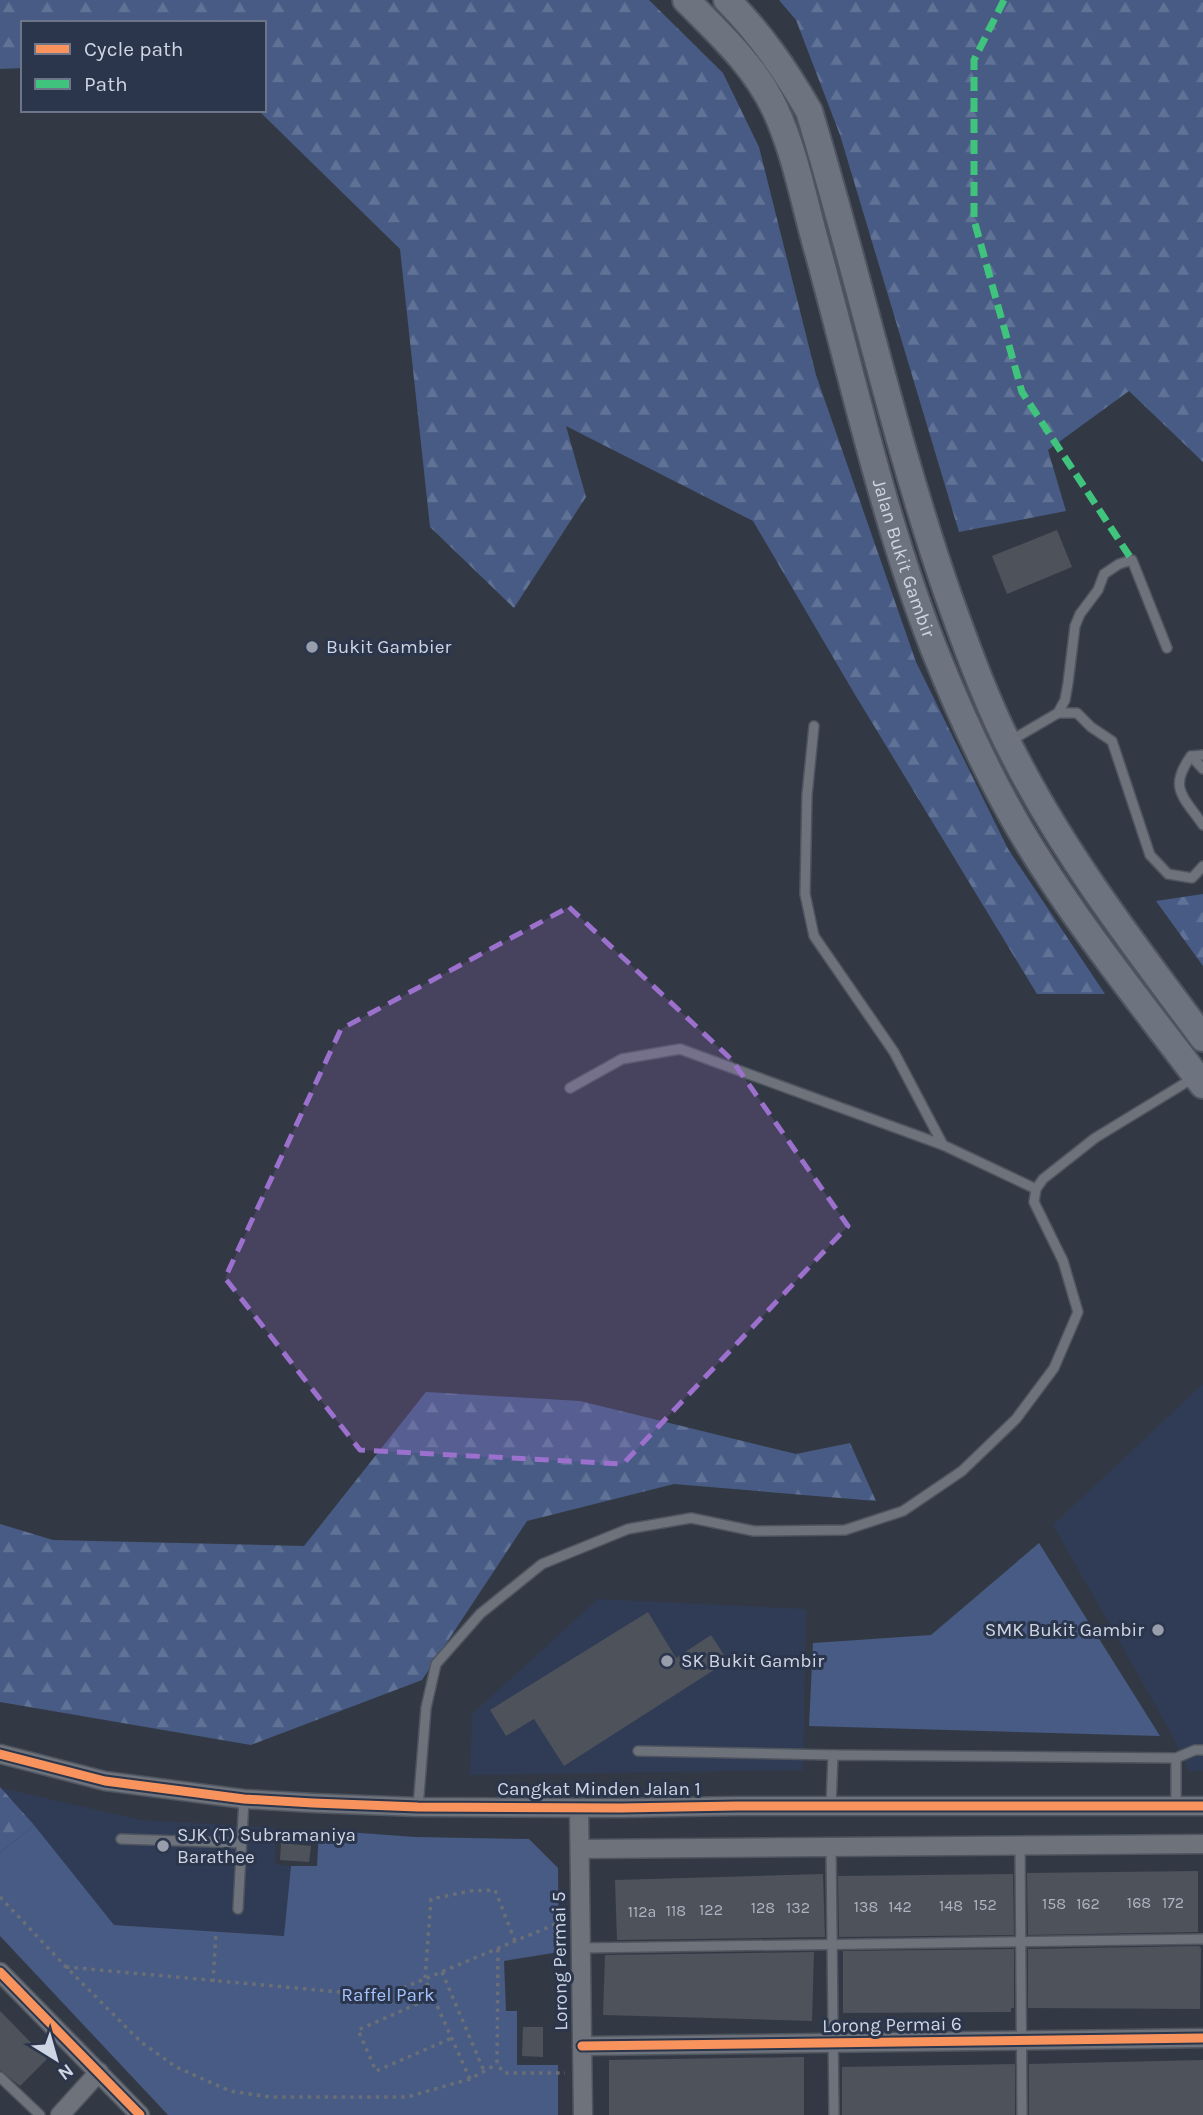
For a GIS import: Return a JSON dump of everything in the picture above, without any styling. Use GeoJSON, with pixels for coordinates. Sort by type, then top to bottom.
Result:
{"type":"FeatureCollection","features":[{"type":"Feature","properties":{"kind":"main road","name":"Jalan Bukit Gambir"},"geometry":{"type":"LineString","coordinates":[[686,0],[735,50],[759,81],[775,108],[840,330],[879,484],[911,587],[934,649],[981,757],[1018,827],[1076,916],[1200,1081]]}},
{"type":"Feature","properties":{"kind":"main road","name":"Jalan Bukit Gambir"},"geometry":{"type":"LineString","coordinates":[[727,0],[782,64],[809,111],[903,453],[933,551],[966,646],[1008,742],[1061,838],[1111,914],[1203,1038]]}},
{"type":"Feature","properties":{"kind":"street","name":"Cangkat Minden Jalan 1"},"geometry":{"type":"LineString","coordinates":[[0,1754],[105,1781],[244,1799],[418,1807],[1203,1805]]}},
{"type":"Feature","properties":{"kind":"street","name":"Lorong Permai 5"},"geometry":{"type":"LineString","coordinates":[[579,1808],[583,2115]]}},
{"type":"Feature","properties":{"kind":"street"},"geometry":{"type":"LineString","coordinates":[[580,1849],[1203,1843]]}},
{"type":"Feature","properties":{"kind":"street"},"geometry":{"type":"LineString","coordinates":[[0,1972],[140,2115]]}},
{"type":"Feature","properties":{"kind":"street","name":"Lorong Permai 6"},"geometry":{"type":"LineString","coordinates":[[582,2046],[1203,2038]]}},
{"type":"Feature","properties":{"kind":"street"},"geometry":{"type":"LineString","coordinates":[[60,2115],[99,2072]]}},
{"type":"Feature","properties":{"kind":"lane"},"geometry":{"type":"LineString","coordinates":[[1058,713],[1069,682],[1074,626],[1098,590],[1104,574],[1119,564],[1132,560],[1167,648]]}},
{"type":"Feature","properties":{"kind":"lane"},"geometry":{"type":"LineString","coordinates":[[1008,742],[1058,713],[1077,713],[1091,727],[1112,741],[1150,855],[1168,874],[1192,878],[1203,866]]}},
{"type":"Feature","properties":{"kind":"lane"},"geometry":{"type":"LineString","coordinates":[[814,726],[807,795],[805,894],[814,936],[894,1052],[943,1145]]}},
{"type":"Feature","properties":{"kind":"lane"},"geometry":{"type":"LineString","coordinates":[[1203,755],[1191,756],[1179,772],[1179,789],[1203,825]]}},
{"type":"Feature","properties":{"kind":"lane"},"geometry":{"type":"LineString","coordinates":[[1191,756],[1203,769]]}},
{"type":"Feature","properties":{"kind":"lane"},"geometry":{"type":"LineString","coordinates":[[570,1087],[622,1059],[680,1049],[943,1145],[1037,1189]]}},
{"type":"Feature","properties":{"kind":"lane"},"geometry":{"type":"LineString","coordinates":[[418,1807],[426,1707],[436,1664],[480,1614],[542,1564],[628,1529],[691,1518],[754,1531],[845,1530],[903,1511],[962,1471],[1016,1419],[1054,1368],[1078,1312],[1063,1261],[1034,1202],[1037,1189],[1044,1179],[1095,1138],[1200,1081]]}},
{"type":"Feature","properties":{"kind":"lane"},"geometry":{"type":"LineString","coordinates":[[638,1751],[1176,1758],[1195,1750],[1203,1750]]}},
{"type":"Feature","properties":{"kind":"lane"},"geometry":{"type":"LineString","coordinates":[[831,1806],[833,1755]]}},
{"type":"Feature","properties":{"kind":"lane"},"geometry":{"type":"LineString","coordinates":[[1176,1758],[1176,1806]]}},
{"type":"Feature","properties":{"kind":"lane"},"geometry":{"type":"LineString","coordinates":[[238,1909],[244,1799]]}},
{"type":"Feature","properties":{"kind":"lane"},"geometry":{"type":"LineString","coordinates":[[121,1839],[241,1843]]}},
{"type":"Feature","properties":{"kind":"lane"},"geometry":{"type":"LineString","coordinates":[[1020,1845],[1022,2115]]}},
{"type":"Feature","properties":{"kind":"lane"},"geometry":{"type":"LineString","coordinates":[[831,1847],[834,2115]]}},
{"type":"Feature","properties":{"kind":"lane"},"geometry":{"type":"LineString","coordinates":[[581,1948],[1203,1939]]}},
{"type":"Feature","properties":{"kind":"lane"},"geometry":{"type":"LineString","coordinates":[[0,2077],[40,2115]]}},
{"type":"Feature","properties":{"kind":"path"},"geometry":{"type":"LineString","coordinates":[[470,2079],[425,1979],[431,1899],[470,1891],[495,1890],[515,1941]]}},
{"type":"Feature","properties":{"kind":"path"},"geometry":{"type":"LineString","coordinates":[[0,1897],[141,2042],[176,2067],[230,2091],[271,2097],[407,2098],[470,2079],[497,2064]]}},
{"type":"Feature","properties":{"kind":"path"},"geometry":{"type":"LineString","coordinates":[[66,1967],[384,1996],[581,1913]]}},
{"type":"Feature","properties":{"kind":"path"},"geometry":{"type":"LineString","coordinates":[[213,1982],[216,1932]]}},
{"type":"Feature","properties":{"kind":"path"},"geometry":{"type":"LineString","coordinates":[[498,1949],[497,2064],[505,2073],[583,2074]]}},
{"type":"Feature","properties":{"kind":"path"},"geometry":{"type":"LineString","coordinates":[[442,1972],[484,2071]]}},
{"type":"Feature","properties":{"kind":"path"},"geometry":{"type":"LineString","coordinates":[[433,1997],[358,2030],[376,2071],[452,2038]]}},
{"type":"Feature","properties":{"kind":"highlighted area"},"geometry":{"type":"Polygon","coordinates":[[[569,907],[731,1059],[848,1226],[623,1464],[360,1450],[225,1278],[341,1029],[569,907]]]}},
{"type":"Feature","properties":{"kind":"shaded area","name":"SMK Bukit Gambir"},"geometry":{"type":"Polygon","coordinates":[[[1203,1384],[1203,1771],[1189,1771],[1173,1736],[1053,1525],[1203,1384]]]}},
{"type":"Feature","properties":{"kind":"shaded area","name":"SK Bukit Gambir"},"geometry":{"type":"Polygon","coordinates":[[[598,1599],[806,1609],[803,1770],[470,1775],[472,1714],[598,1599]]]}},
{"type":"Feature","properties":{"kind":"shaded area","name":"SJK (T) Subramaniya Barathee"},"geometry":{"type":"Polygon","coordinates":[[[2,1788],[141,1820],[276,1828],[275,1864],[291,1866],[285,1936],[114,1925],[2,1788]]]}},
{"type":"Feature","properties":{"kind":"green space"},"geometry":{"type":"Polygon","coordinates":[[[0,0],[649,0],[723,73],[759,147],[816,375],[916,662],[1008,849],[1105,994],[1037,994],[753,521],[566,426],[586,497],[514,608],[430,527],[400,249],[260,112],[266,112],[266,21],[21,21],[21,68],[0,69],[0,0]]]}},
{"type":"Feature","properties":{"kind":"green space"},"geometry":{"type":"Polygon","coordinates":[[[779,0],[1203,0],[1203,462],[1129,391],[1048,450],[1066,511],[959,532],[840,135],[796,20],[779,0]]]}},
{"type":"Feature","properties":{"kind":"green space"},"geometry":{"type":"Polygon","coordinates":[[[1203,894],[1203,966],[1156,901],[1203,894]]]}},
{"type":"Feature","properties":{"kind":"green space"},"geometry":{"type":"Polygon","coordinates":[[[426,1392],[580,1401],[796,1454],[850,1443],[876,1501],[674,1484],[527,1521],[422,1680],[251,1745],[0,1702],[0,1524],[53,1540],[304,1546],[426,1392]]]}},
{"type":"Feature","properties":{"kind":"green space"},"geometry":{"type":"Polygon","coordinates":[[[1039,1543],[1160,1736],[809,1726],[813,1643],[931,1635],[1039,1543]]]}},
{"type":"Feature","properties":{"kind":"green space"},"geometry":{"type":"Polygon","coordinates":[[[0,1787],[34,1825],[0,1853],[0,1787]]]}},
{"type":"Feature","properties":{"kind":"green space","name":"Raffel Park"},"geometry":{"type":"Polygon","coordinates":[[[34,1825],[114,1925],[284,1936],[291,1866],[317,1866],[319,1830],[415,1837],[529,1839],[558,1868],[559,1952],[504,1961],[506,2011],[517,2011],[517,2065],[558,2065],[558,2115],[168,2115],[0,1936],[0,1853],[34,1825]]]}},
{"type":"Feature","properties":{"kind":"building"},"geometry":{"type":"Polygon","coordinates":[[[1057,530],[1072,567],[1007,594],[992,556],[1057,530]]]}},
{"type":"Feature","properties":{"kind":"building"},"geometry":{"type":"Polygon","coordinates":[[[648,1612],[676,1658],[711,1635],[728,1661],[564,1766],[534,1719],[506,1736],[490,1710],[648,1612]]]}},
{"type":"Feature","properties":{"kind":"building"},"geometry":{"type":"Polygon","coordinates":[[[281,1843],[311,1846],[309,1862],[280,1860],[281,1843]]]}},
{"type":"Feature","properties":{"kind":"building"},"geometry":{"type":"Polygon","coordinates":[[[1198,1871],[1198,1932],[1028,1935],[1027,1873],[1198,1871]]]}},
{"type":"Feature","properties":{"kind":"building"},"geometry":{"type":"Polygon","coordinates":[[[823,1874],[825,1937],[617,1940],[615,1880],[823,1874]]]}},
{"type":"Feature","properties":{"kind":"building"},"geometry":{"type":"Polygon","coordinates":[[[1013,1874],[1014,1935],[839,1937],[838,1876],[1013,1874]]]}},
{"type":"Feature","properties":{"kind":"building"},"geometry":{"type":"Polygon","coordinates":[[[1199,1946],[1200,2009],[1028,2008],[1028,1949],[1199,1946]]]}},
{"type":"Feature","properties":{"kind":"building"},"geometry":{"type":"Polygon","coordinates":[[[1014,1949],[1014,2008],[1011,2008],[1011,2012],[843,2013],[843,1951],[1014,1949]]]}},
{"type":"Feature","properties":{"kind":"building"},"geometry":{"type":"Polygon","coordinates":[[[814,1952],[812,2021],[603,2015],[605,1955],[814,1952]]]}},
{"type":"Feature","properties":{"kind":"building"},"geometry":{"type":"Polygon","coordinates":[[[0,2011],[47,2059],[20,2086],[0,2070],[0,2011]]]}},
{"type":"Feature","properties":{"kind":"building"},"geometry":{"type":"Polygon","coordinates":[[[523,2027],[543,2027],[543,2057],[522,2056],[523,2027]]]}},
{"type":"Feature","properties":{"kind":"building"},"geometry":{"type":"Polygon","coordinates":[[[804,2057],[804,2115],[609,2115],[609,2060],[804,2057]]]}},
{"type":"Feature","properties":{"kind":"building"},"geometry":{"type":"Polygon","coordinates":[[[1203,2060],[1203,2115],[1029,2115],[1029,2064],[1203,2060]]]}},
{"type":"Feature","properties":{"kind":"building"},"geometry":{"type":"Polygon","coordinates":[[[1015,2064],[1015,2115],[842,2115],[842,2067],[1015,2064]]]}},
{"type":"Feature","properties":{"kind":"marked path"},"geometry":{"type":"LineString","coordinates":[[1004,0],[974,60],[974,220],[1022,392],[1132,560]]}},
{"type":"Feature","properties":{"kind":"cycle path"},"geometry":{"type":"LineString","coordinates":[[0,1754],[105,1781],[244,1799],[313,1803],[418,1807],[621,1808],[1203,1806]]}},
{"type":"Feature","properties":{"kind":"cycle path"},"geometry":{"type":"LineString","coordinates":[[0,1972],[140,2115]]}},
{"type":"Feature","properties":{"kind":"cycle path"},"geometry":{"type":"LineString","coordinates":[[582,2046],[1203,2038]]}},
{"type":"Feature","properties":{"kind":"place","name":"Bukit Gambier"},"geometry":{"type":"Point","coordinates":[312,647]}},
{"type":"Feature","properties":{"kind":"place","name":"SMK Bukit Gambir"},"geometry":{"type":"Point","coordinates":[1158,1630]}},
{"type":"Feature","properties":{"kind":"place","name":"SK Bukit Gambir"},"geometry":{"type":"Point","coordinates":[667,1661]}},
{"type":"Feature","properties":{"kind":"place","name":"SJK (T) Subramaniya Barathee"},"geometry":{"type":"Point","coordinates":[163,1846]}}]}
